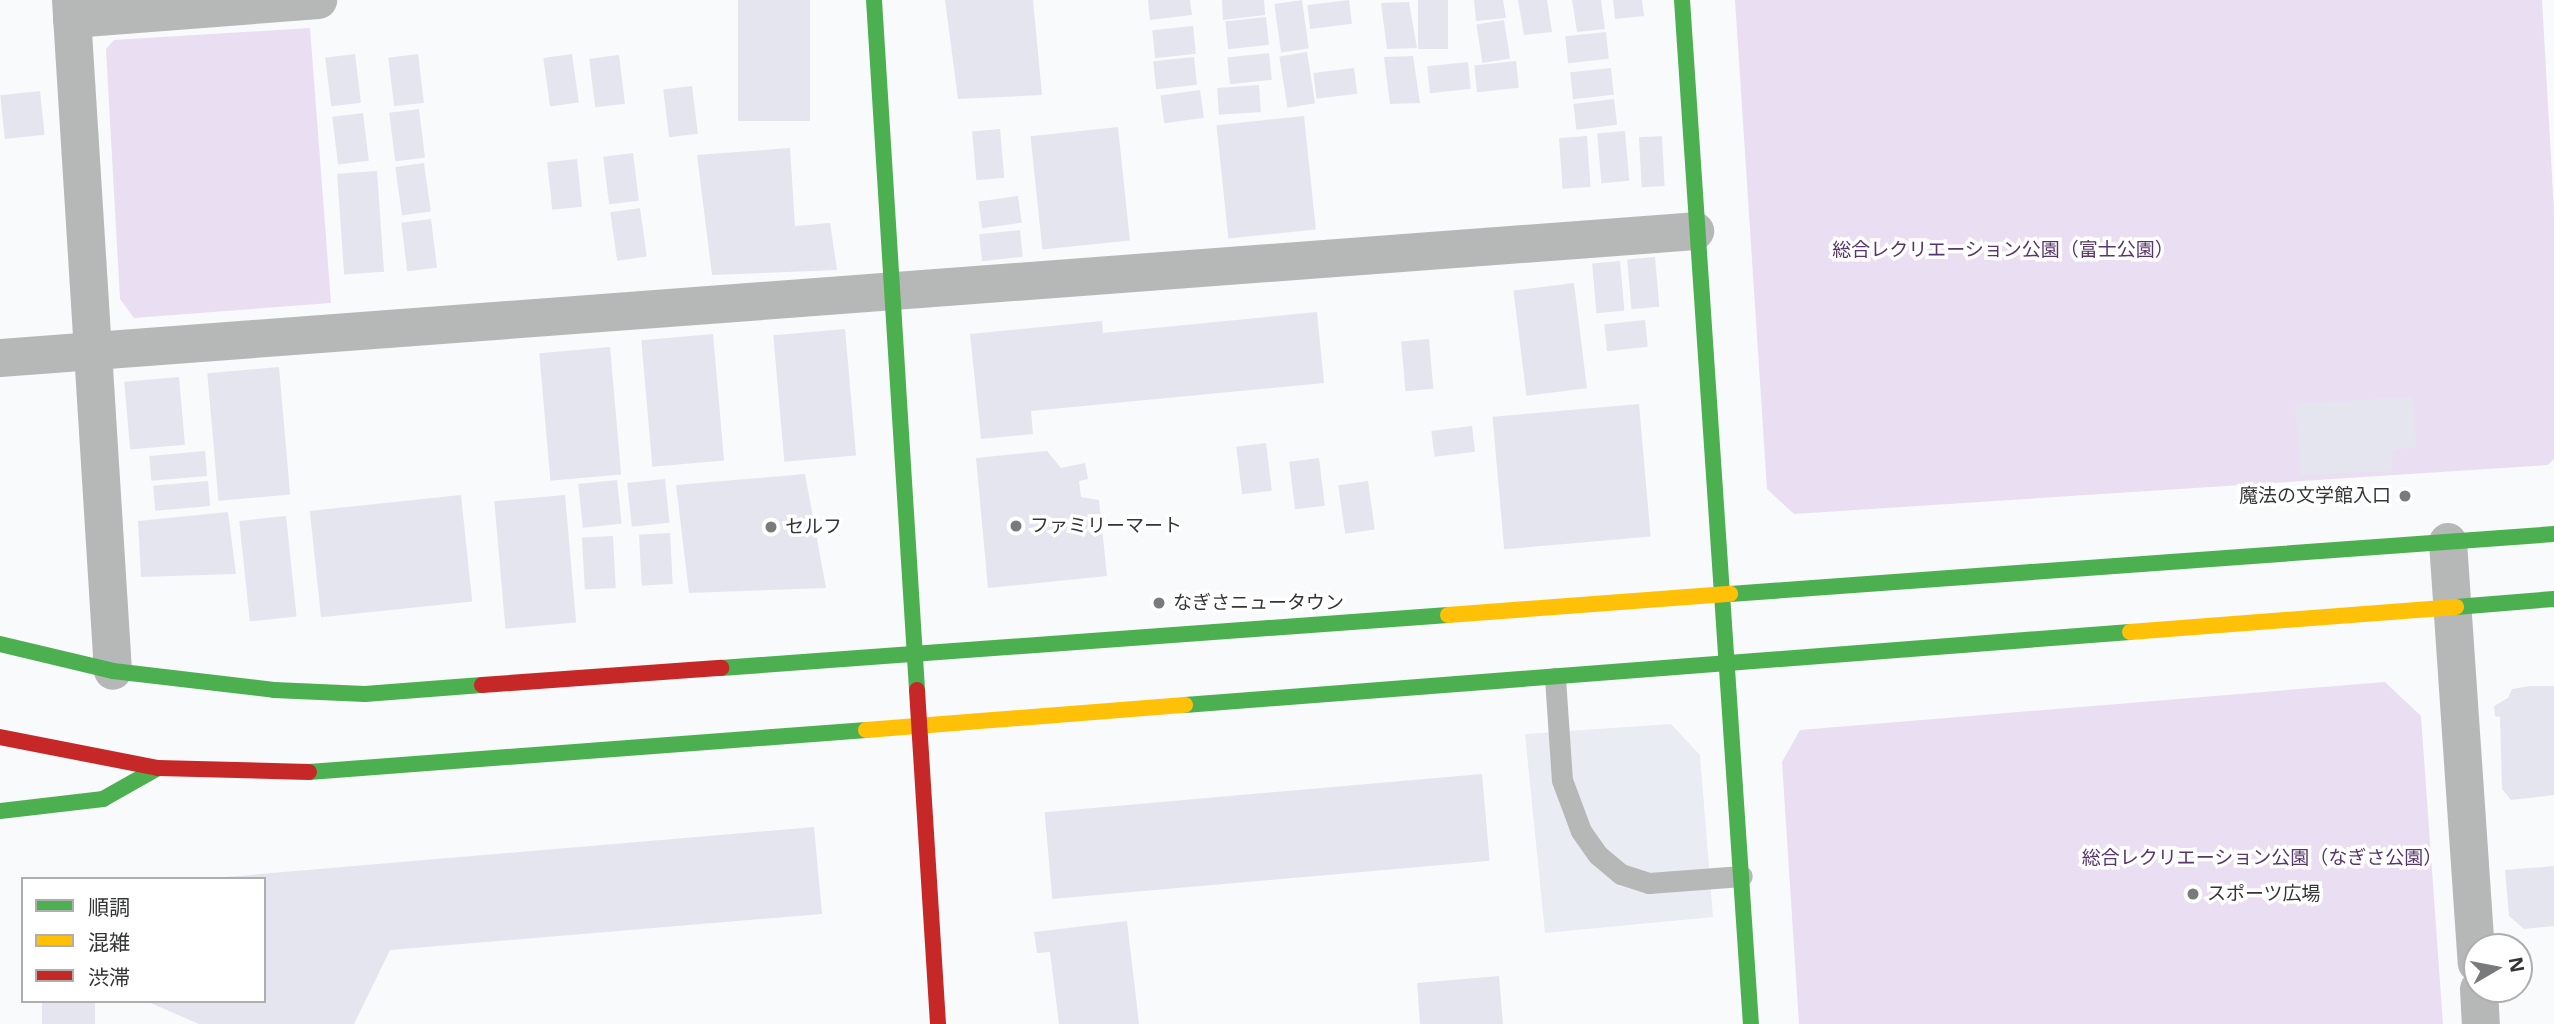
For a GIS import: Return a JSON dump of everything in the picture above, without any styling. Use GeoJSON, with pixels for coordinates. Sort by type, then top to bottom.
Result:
{"type":"FeatureCollection","features":[{"type":"Feature","properties":{"kind":"street"},"geometry":{"type":"LineString","coordinates":[[113,671],[72,9],[318,0]]}},
{"type":"Feature","properties":{"kind":"street"},"geometry":{"type":"LineString","coordinates":[[874,0],[938,1024]]}},
{"type":"Feature","properties":{"kind":"street"},"geometry":{"type":"LineString","coordinates":[[1682,0],[1695,231],[1724,597],[1751,1024]]}},
{"type":"Feature","properties":{"kind":"street"},"geometry":{"type":"LineString","coordinates":[[0,358],[1695,231]]}},
{"type":"Feature","properties":{"kind":"street"},"geometry":{"type":"LineString","coordinates":[[0,645],[113,671],[274,690],[365,694],[1724,597],[2554,534]]}},
{"type":"Feature","properties":{"kind":"street"},"geometry":{"type":"LineString","coordinates":[[2448,542],[2475,933]]}},
{"type":"Feature","properties":{"kind":"street"},"geometry":{"type":"LineString","coordinates":[[0,737],[158,768],[324,772],[2554,599]]}},
{"type":"Feature","properties":{"kind":"street"},"geometry":{"type":"LineString","coordinates":[[0,811],[103,799],[158,768]]}},
{"type":"Feature","properties":{"kind":"street"},"geometry":{"type":"LineString","coordinates":[[2480,1003],[2481,1024]]}},
{"type":"Feature","properties":{"kind":"lane"},"geometry":{"type":"LineString","coordinates":[[1556,678],[1562,780],[1581,831],[1598,855],[1621,874],[1649,883],[1742,876]]}},
{"type":"Feature","properties":{"kind":"shaded area"},"geometry":{"type":"Polygon","coordinates":[[[1671,724],[1700,755],[1713,917],[1545,933],[1525,734],[1671,724]]]}},
{"type":"Feature","properties":{"kind":"green space","name":"総合レクリエーション公園（富士公園）"},"geometry":{"type":"Polygon","coordinates":[[[1735,0],[2542,0],[2554,210],[2554,459],[2548,465],[1794,514],[1767,489],[1735,0]]]}},
{"type":"Feature","properties":{"kind":"green space"},"geometry":{"type":"Polygon","coordinates":[[[310,28],[331,303],[134,318],[120,299],[106,49],[114,40],[310,28]]]}},
{"type":"Feature","properties":{"kind":"green space","name":"総合レクリエーション公園（なぎさ公園）"},"geometry":{"type":"Polygon","coordinates":[[[2385,682],[2421,716],[2443,1024],[1799,1024],[1782,762],[1800,730],[2385,682]]]}},
{"type":"Feature","properties":{"kind":"building"},"geometry":{"type":"Polygon","coordinates":[[[738,0],[810,0],[810,121],[738,121],[738,0]]]}},
{"type":"Feature","properties":{"kind":"building"},"geometry":{"type":"Polygon","coordinates":[[[945,0],[1033,0],[1042,95],[958,99],[945,0]]]}},
{"type":"Feature","properties":{"kind":"building"},"geometry":{"type":"Polygon","coordinates":[[[1148,0],[1190,0],[1192,15],[1150,20],[1148,0]]]}},
{"type":"Feature","properties":{"kind":"building"},"geometry":{"type":"Polygon","coordinates":[[[1222,0],[1264,0],[1265,15],[1223,20],[1222,0]]]}},
{"type":"Feature","properties":{"kind":"building"},"geometry":{"type":"Polygon","coordinates":[[[1302,0],[1309,49],[1281,52],[1274,4],[1302,0]]]}},
{"type":"Feature","properties":{"kind":"building"},"geometry":{"type":"Polygon","coordinates":[[[1349,0],[1352,24],[1310,29],[1307,5],[1349,0]]]}},
{"type":"Feature","properties":{"kind":"building"},"geometry":{"type":"Polygon","coordinates":[[[1418,0],[1448,0],[1448,49],[1418,49],[1418,0]]]}},
{"type":"Feature","properties":{"kind":"building"},"geometry":{"type":"Polygon","coordinates":[[[1474,0],[1503,0],[1506,18],[1476,21],[1474,0]]]}},
{"type":"Feature","properties":{"kind":"building"},"geometry":{"type":"Polygon","coordinates":[[[1518,0],[1547,0],[1552,32],[1524,35],[1518,0]]]}},
{"type":"Feature","properties":{"kind":"building"},"geometry":{"type":"Polygon","coordinates":[[[1572,0],[1601,0],[1605,29],[1577,32],[1572,0]]]}},
{"type":"Feature","properties":{"kind":"building"},"geometry":{"type":"Polygon","coordinates":[[[1613,0],[1642,0],[1644,16],[1615,19],[1613,0]]]}},
{"type":"Feature","properties":{"kind":"building"},"geometry":{"type":"Polygon","coordinates":[[[1409,2],[1417,48],[1387,49],[1381,3],[1409,2]]]}},
{"type":"Feature","properties":{"kind":"building"},"geometry":{"type":"Polygon","coordinates":[[[1266,17],[1269,45],[1228,49],[1225,21],[1266,17]]]}},
{"type":"Feature","properties":{"kind":"building"},"geometry":{"type":"Polygon","coordinates":[[[1504,20],[1510,59],[1482,63],[1476,24],[1504,20]]]}},
{"type":"Feature","properties":{"kind":"building"},"geometry":{"type":"Polygon","coordinates":[[[1193,26],[1196,54],[1155,58],[1152,30],[1193,26]]]}},
{"type":"Feature","properties":{"kind":"building"},"geometry":{"type":"Polygon","coordinates":[[[1606,32],[1609,59],[1568,63],[1565,36],[1606,32]]]}},
{"type":"Feature","properties":{"kind":"building"},"geometry":{"type":"Polygon","coordinates":[[[1307,52],[1315,103],[1287,108],[1279,56],[1307,52]]]}},
{"type":"Feature","properties":{"kind":"building"},"geometry":{"type":"Polygon","coordinates":[[[1269,53],[1272,80],[1230,84],[1227,57],[1269,53]]]}},
{"type":"Feature","properties":{"kind":"building"},"geometry":{"type":"Polygon","coordinates":[[[355,54],[361,103],[331,106],[325,58],[355,54]]]}},
{"type":"Feature","properties":{"kind":"building"},"geometry":{"type":"Polygon","coordinates":[[[418,54],[424,103],[394,106],[388,58],[418,54]]]}},
{"type":"Feature","properties":{"kind":"building"},"geometry":{"type":"Polygon","coordinates":[[[572,54],[579,103],[550,107],[543,58],[572,54]]]}},
{"type":"Feature","properties":{"kind":"building"},"geometry":{"type":"Polygon","coordinates":[[[619,55],[625,104],[595,107],[589,59],[619,55]]]}},
{"type":"Feature","properties":{"kind":"building"},"geometry":{"type":"Polygon","coordinates":[[[1413,56],[1420,103],[1390,104],[1384,57],[1413,56]]]}},
{"type":"Feature","properties":{"kind":"building"},"geometry":{"type":"Polygon","coordinates":[[[1194,57],[1197,85],[1156,89],[1153,61],[1194,57]]]}},
{"type":"Feature","properties":{"kind":"building"},"geometry":{"type":"Polygon","coordinates":[[[1516,61],[1519,88],[1477,92],[1474,65],[1516,61]]]}},
{"type":"Feature","properties":{"kind":"building"},"geometry":{"type":"Polygon","coordinates":[[[1468,62],[1471,89],[1430,93],[1427,66],[1468,62]]]}},
{"type":"Feature","properties":{"kind":"building"},"geometry":{"type":"Polygon","coordinates":[[[1354,68],[1357,94],[1316,99],[1313,73],[1354,68]]]}},
{"type":"Feature","properties":{"kind":"building"},"geometry":{"type":"Polygon","coordinates":[[[1611,68],[1614,95],[1573,99],[1570,72],[1611,68]]]}},
{"type":"Feature","properties":{"kind":"building"},"geometry":{"type":"Polygon","coordinates":[[[1259,85],[1261,112],[1219,115],[1217,88],[1259,85]]]}},
{"type":"Feature","properties":{"kind":"building"},"geometry":{"type":"Polygon","coordinates":[[[692,86],[698,134],[669,137],[663,90],[692,86]]]}},
{"type":"Feature","properties":{"kind":"building"},"geometry":{"type":"Polygon","coordinates":[[[1200,90],[1204,118],[1164,123],[1160,96],[1200,90]]]}},
{"type":"Feature","properties":{"kind":"building"},"geometry":{"type":"Polygon","coordinates":[[[40,91],[45,135],[5,139],[0,95],[40,91]]]}},
{"type":"Feature","properties":{"kind":"building"},"geometry":{"type":"Polygon","coordinates":[[[1614,99],[1617,125],[1576,130],[1573,104],[1614,99]]]}},
{"type":"Feature","properties":{"kind":"building"},"geometry":{"type":"Polygon","coordinates":[[[419,109],[425,158],[395,161],[389,113],[419,109]]]}},
{"type":"Feature","properties":{"kind":"building"},"geometry":{"type":"Polygon","coordinates":[[[363,113],[369,161],[338,164],[332,117],[363,113]]]}},
{"type":"Feature","properties":{"kind":"building"},"geometry":{"type":"Polygon","coordinates":[[[1304,116],[1316,229],[1228,239],[1216,125],[1304,116]]]}},
{"type":"Feature","properties":{"kind":"building"},"geometry":{"type":"Polygon","coordinates":[[[1118,127],[1130,240],[1042,250],[1030,136],[1118,127]]]}},
{"type":"Feature","properties":{"kind":"building"},"geometry":{"type":"Polygon","coordinates":[[[1000,129],[1004,178],[976,180],[972,131],[1000,129]]]}},
{"type":"Feature","properties":{"kind":"building"},"geometry":{"type":"Polygon","coordinates":[[[1625,131],[1629,181],[1601,183],[1597,133],[1625,131]]]}},
{"type":"Feature","properties":{"kind":"building"},"geometry":{"type":"Polygon","coordinates":[[[1587,136],[1591,187],[1563,189],[1559,138],[1587,136]]]}},
{"type":"Feature","properties":{"kind":"building"},"geometry":{"type":"Polygon","coordinates":[[[1662,136],[1665,186],[1642,187],[1639,137],[1662,136]]]}},
{"type":"Feature","properties":{"kind":"building"},"geometry":{"type":"Polygon","coordinates":[[[790,148],[795,226],[830,223],[837,270],[712,275],[697,155],[790,148]]]}},
{"type":"Feature","properties":{"kind":"building"},"geometry":{"type":"Polygon","coordinates":[[[633,153],[639,201],[609,204],[603,157],[633,153]]]}},
{"type":"Feature","properties":{"kind":"building"},"geometry":{"type":"Polygon","coordinates":[[[577,159],[582,207],[552,210],[547,162],[577,159]]]}},
{"type":"Feature","properties":{"kind":"building"},"geometry":{"type":"Polygon","coordinates":[[[424,163],[431,212],[402,216],[395,167],[424,163]]]}},
{"type":"Feature","properties":{"kind":"building"},"geometry":{"type":"Polygon","coordinates":[[[377,171],[384,272],[344,275],[337,174],[377,171]]]}},
{"type":"Feature","properties":{"kind":"building"},"geometry":{"type":"Polygon","coordinates":[[[1018,196],[1022,223],[982,228],[978,202],[1018,196]]]}},
{"type":"Feature","properties":{"kind":"building"},"geometry":{"type":"Polygon","coordinates":[[[640,208],[647,257],[617,261],[610,212],[640,208]]]}},
{"type":"Feature","properties":{"kind":"building"},"geometry":{"type":"Polygon","coordinates":[[[431,219],[437,268],[407,271],[401,223],[431,219]]]}},
{"type":"Feature","properties":{"kind":"building"},"geometry":{"type":"Polygon","coordinates":[[[1020,230],[1023,257],[982,261],[979,234],[1020,230]]]}},
{"type":"Feature","properties":{"kind":"building"},"geometry":{"type":"Polygon","coordinates":[[[1655,257],[1659,307],[1631,309],[1627,259],[1655,257]]]}},
{"type":"Feature","properties":{"kind":"building"},"geometry":{"type":"Polygon","coordinates":[[[1620,261],[1624,311],[1596,313],[1592,263],[1620,261]]]}},
{"type":"Feature","properties":{"kind":"building"},"geometry":{"type":"Polygon","coordinates":[[[1574,283],[1587,388],[1526,396],[1513,290],[1574,283]]]}},
{"type":"Feature","properties":{"kind":"building"},"geometry":{"type":"Polygon","coordinates":[[[1317,312],[1324,383],[1031,411],[1033,434],[981,439],[970,334],[1102,321],[1103,333],[1317,312]]]}},
{"type":"Feature","properties":{"kind":"building"},"geometry":{"type":"Polygon","coordinates":[[[1645,320],[1648,347],[1607,351],[1604,324],[1645,320]]]}},
{"type":"Feature","properties":{"kind":"building"},"geometry":{"type":"Polygon","coordinates":[[[845,329],[856,456],[784,462],[773,335],[845,329]]]}},
{"type":"Feature","properties":{"kind":"building"},"geometry":{"type":"Polygon","coordinates":[[[713,334],[724,461],[652,467],[641,340],[713,334]]]}},
{"type":"Feature","properties":{"kind":"building"},"geometry":{"type":"Polygon","coordinates":[[[1429,339],[1433,389],[1405,391],[1401,341],[1429,339]]]}},
{"type":"Feature","properties":{"kind":"building"},"geometry":{"type":"Polygon","coordinates":[[[610,347],[621,475],[550,481],[539,353],[610,347]]]}},
{"type":"Feature","properties":{"kind":"building"},"geometry":{"type":"Polygon","coordinates":[[[279,367],[290,495],[218,501],[207,373],[279,367]]]}},
{"type":"Feature","properties":{"kind":"building"},"geometry":{"type":"Polygon","coordinates":[[[179,377],[185,445],[130,450],[124,382],[179,377]]]}},
{"type":"Feature","properties":{"kind":"building"},"geometry":{"type":"Polygon","coordinates":[[[2413,397],[2416,447],[2393,450],[2391,471],[2301,475],[2295,404],[2413,397]]]}},
{"type":"Feature","properties":{"kind":"building"},"geometry":{"type":"Polygon","coordinates":[[[1639,404],[1651,536],[1504,549],[1493,417],[1639,404]]]}},
{"type":"Feature","properties":{"kind":"building"},"geometry":{"type":"Polygon","coordinates":[[[1472,426],[1475,452],[1434,457],[1431,431],[1472,426]]]}},
{"type":"Feature","properties":{"kind":"building"},"geometry":{"type":"Polygon","coordinates":[[[1266,443],[1272,491],[1242,494],[1236,447],[1266,443]]]}},
{"type":"Feature","properties":{"kind":"building"},"geometry":{"type":"Polygon","coordinates":[[[205,451],[207,476],[151,481],[149,456],[205,451]]]}},
{"type":"Feature","properties":{"kind":"building"},"geometry":{"type":"Polygon","coordinates":[[[1047,451],[1061,468],[1085,463],[1088,479],[1079,481],[1081,497],[1099,500],[1107,576],[988,588],[976,458],[1047,451]]]}},
{"type":"Feature","properties":{"kind":"building"},"geometry":{"type":"Polygon","coordinates":[[[1319,458],[1325,506],[1295,509],[1289,462],[1319,458]]]}},
{"type":"Feature","properties":{"kind":"building"},"geometry":{"type":"Polygon","coordinates":[[[805,474],[826,588],[689,593],[676,485],[805,474]]]}},
{"type":"Feature","properties":{"kind":"building"},"geometry":{"type":"Polygon","coordinates":[[[665,479],[670,523],[632,527],[627,483],[665,479]]]}},
{"type":"Feature","properties":{"kind":"building"},"geometry":{"type":"Polygon","coordinates":[[[617,480],[622,524],[583,528],[578,484],[617,480]]]}},
{"type":"Feature","properties":{"kind":"building"},"geometry":{"type":"Polygon","coordinates":[[[208,481],[210,506],[155,511],[153,486],[208,481]]]}},
{"type":"Feature","properties":{"kind":"building"},"geometry":{"type":"Polygon","coordinates":[[[1368,481],[1375,530],[1345,534],[1338,485],[1368,481]]]}},
{"type":"Feature","properties":{"kind":"building"},"geometry":{"type":"Polygon","coordinates":[[[461,495],[472,601],[321,617],[310,511],[461,495]]]}},
{"type":"Feature","properties":{"kind":"building"},"geometry":{"type":"Polygon","coordinates":[[[565,495],[576,623],[505,629],[494,501],[565,495]]]}},
{"type":"Feature","properties":{"kind":"building"},"geometry":{"type":"Polygon","coordinates":[[[228,512],[236,574],[141,577],[138,521],[228,512]]]}},
{"type":"Feature","properties":{"kind":"building"},"geometry":{"type":"Polygon","coordinates":[[[286,516],[297,616],[250,621],[239,521],[286,516]]]}},
{"type":"Feature","properties":{"kind":"building"},"geometry":{"type":"Polygon","coordinates":[[[670,533],[673,584],[642,586],[639,535],[670,533]]]}},
{"type":"Feature","properties":{"kind":"building"},"geometry":{"type":"Polygon","coordinates":[[[613,536],[616,588],[585,590],[582,538],[613,536]]]}},
{"type":"Feature","properties":{"kind":"building"},"geometry":{"type":"Polygon","coordinates":[[[2554,686],[2554,795],[2511,800],[2502,789],[2500,717],[2495,716],[2494,706],[2508,698],[2512,689],[2554,686]]]}},
{"type":"Feature","properties":{"kind":"building"},"geometry":{"type":"Polygon","coordinates":[[[1482,774],[1490,861],[1052,899],[1045,812],[1482,774]]]}},
{"type":"Feature","properties":{"kind":"building"},"geometry":{"type":"Polygon","coordinates":[[[814,827],[822,914],[390,950],[354,1024],[199,1024],[151,1003],[266,1003],[266,877],[226,877],[814,827]]]}},
{"type":"Feature","properties":{"kind":"building"},"geometry":{"type":"Polygon","coordinates":[[[2554,866],[2554,926],[2524,929],[2509,916],[2505,870],[2554,866]]]}},
{"type":"Feature","properties":{"kind":"building"},"geometry":{"type":"Polygon","coordinates":[[[1127,921],[1139,1024],[1059,1024],[1050,952],[1037,953],[1034,932],[1127,921]]]}},
{"type":"Feature","properties":{"kind":"building"},"geometry":{"type":"Polygon","coordinates":[[[1499,976],[1503,1024],[1420,1024],[1417,983],[1499,976]]]}},
{"type":"Feature","properties":{"kind":"building"},"geometry":{"type":"Polygon","coordinates":[[[42,1003],[95,1003],[95,1024],[42,1024],[42,1003]]]}},
{"type":"Feature","properties":{"kind":"traffic: fast"},"geometry":{"type":"LineString","coordinates":[[874,0],[917,690]]}},
{"type":"Feature","properties":{"kind":"traffic: fast"},"geometry":{"type":"LineString","coordinates":[[1682,0],[1751,1024]]}},
{"type":"Feature","properties":{"kind":"traffic: fast"},"geometry":{"type":"LineString","coordinates":[[1730,594],[2554,534]]}},
{"type":"Feature","properties":{"kind":"traffic: fast"},"geometry":{"type":"LineString","coordinates":[[2456,607],[2554,599]]}},
{"type":"Feature","properties":{"kind":"traffic: fast"},"geometry":{"type":"LineString","coordinates":[[721,668],[1448,615]]}},
{"type":"Feature","properties":{"kind":"traffic: fast"},"geometry":{"type":"LineString","coordinates":[[1185,705],[2130,632]]}},
{"type":"Feature","properties":{"kind":"traffic: fast"},"geometry":{"type":"LineString","coordinates":[[0,644],[113,671],[274,690],[365,694],[482,685]]}},
{"type":"Feature","properties":{"kind":"traffic: fast"},"geometry":{"type":"LineString","coordinates":[[309,772],[866,730]]}},
{"type":"Feature","properties":{"kind":"traffic: fast"},"geometry":{"type":"LineString","coordinates":[[0,811],[103,799],[158,768]]}},
{"type":"Feature","properties":{"kind":"traffic: slow"},"geometry":{"type":"LineString","coordinates":[[1448,615],[1730,594]]}},
{"type":"Feature","properties":{"kind":"traffic: slow"},"geometry":{"type":"LineString","coordinates":[[2130,632],[2456,607]]}},
{"type":"Feature","properties":{"kind":"traffic: slow"},"geometry":{"type":"LineString","coordinates":[[866,730],[1185,705]]}},
{"type":"Feature","properties":{"kind":"traffic: jam"},"geometry":{"type":"LineString","coordinates":[[482,685],[721,668]]}},
{"type":"Feature","properties":{"kind":"traffic: jam"},"geometry":{"type":"LineString","coordinates":[[917,690],[938,1024]]}},
{"type":"Feature","properties":{"kind":"traffic: jam"},"geometry":{"type":"LineString","coordinates":[[0,737],[158,768],[309,772]]}},
{"type":"Feature","properties":{"kind":"place","name":"魔法の文学館入口"},"geometry":{"type":"Point","coordinates":[2405,496]}},
{"type":"Feature","properties":{"kind":"place","name":"ファミリーマート"},"geometry":{"type":"Point","coordinates":[1016,526]}},
{"type":"Feature","properties":{"kind":"place","name":"セルフ"},"geometry":{"type":"Point","coordinates":[771,527]}},
{"type":"Feature","properties":{"kind":"place","name":"なぎさニュータウン"},"geometry":{"type":"Point","coordinates":[1159,603]}},
{"type":"Feature","properties":{"kind":"place","name":"スポーツ広場"},"geometry":{"type":"Point","coordinates":[2193,894]}}]}
